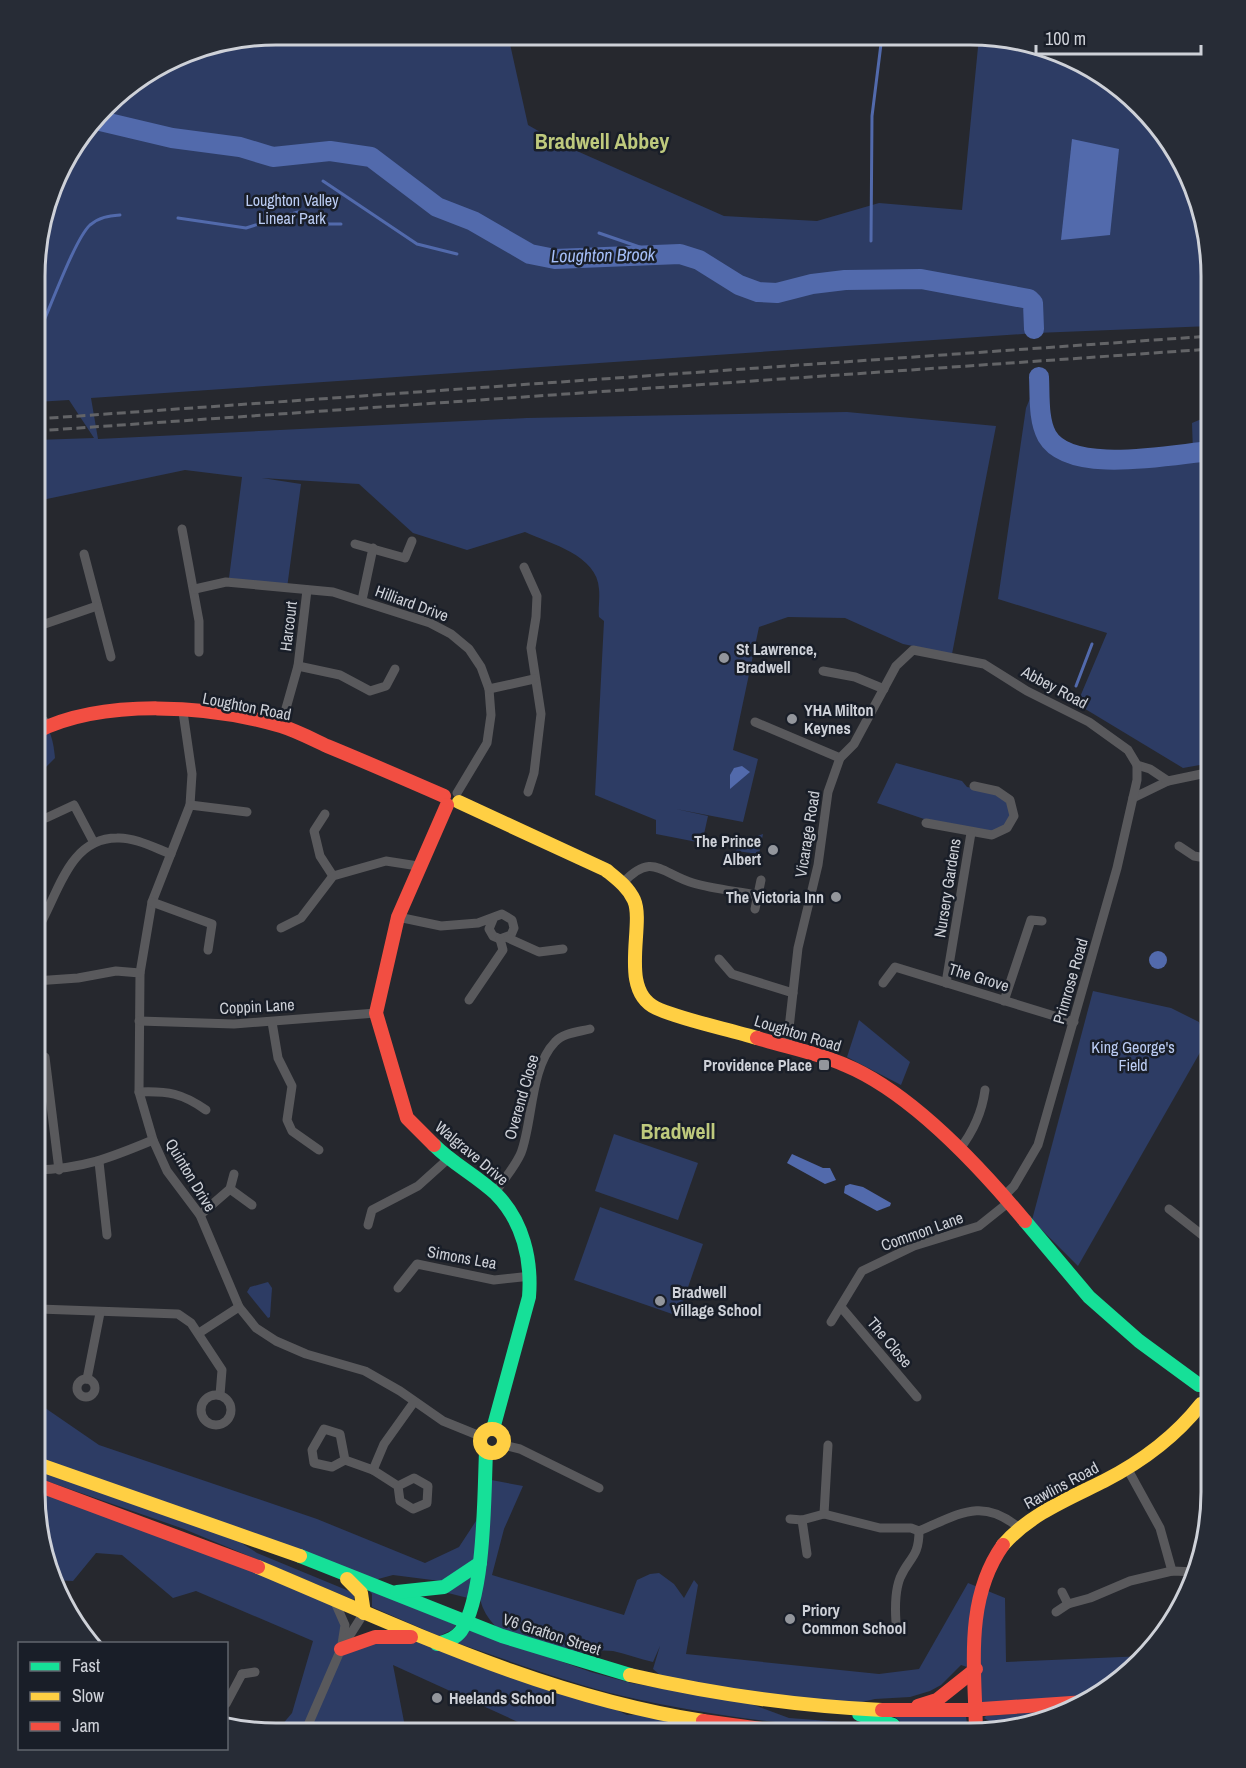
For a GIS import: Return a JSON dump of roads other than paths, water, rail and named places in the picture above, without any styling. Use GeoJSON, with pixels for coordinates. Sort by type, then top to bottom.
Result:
{"type":"FeatureCollection","features":[{"type":"Feature","properties":{"kind":"street"},"geometry":{"type":"LineString","coordinates":[[182,529],[200,621],[200,652]]}},
{"type":"Feature","properties":{"kind":"street"},"geometry":{"type":"LineString","coordinates":[[355,544],[405,558],[412,541]]}},
{"type":"Feature","properties":{"kind":"street","name":"Hilliard Drive"},"geometry":{"type":"LineString","coordinates":[[362,600],[373,549]]}},
{"type":"Feature","properties":{"kind":"street"},"geometry":{"type":"LineString","coordinates":[[84,554],[111,657]]}},
{"type":"Feature","properties":{"kind":"street"},"geometry":{"type":"LineString","coordinates":[[524,567],[537,596],[537,617],[531,648],[534,679],[542,714],[534,773],[528,792]]}},
{"type":"Feature","properties":{"kind":"street","name":"Hilliard Drive"},"geometry":{"type":"LineString","coordinates":[[195,589],[226,582],[333,592],[430,623],[451,634],[470,650],[482,667],[489,689],[491,715],[487,743],[452,799]]}},
{"type":"Feature","properties":{"kind":"street","name":"Harcourt"},"geometry":{"type":"LineString","coordinates":[[281,726],[298,666],[307,590]]}},
{"type":"Feature","properties":{"kind":"street"},"geometry":{"type":"LineString","coordinates":[[45,624],[97,606]]}},
{"type":"Feature","properties":{"kind":"street","name":"Vicarage Road"},"geometry":{"type":"LineString","coordinates":[[787,1046],[798,948],[818,865],[828,792],[840,758],[854,744],[896,666],[913,650]]}},
{"type":"Feature","properties":{"kind":"street","name":"Abbey Road"},"geometry":{"type":"LineString","coordinates":[[913,650],[984,664],[1027,691],[1089,723],[1128,750],[1137,765],[1150,768],[1168,781]]}},
{"type":"Feature","properties":{"kind":"street","name":"Harcourt"},"geometry":{"type":"LineString","coordinates":[[298,666],[340,675],[369,691],[386,686],[395,669]]}},
{"type":"Feature","properties":{"kind":"street"},"geometry":{"type":"LineString","coordinates":[[823,670],[855,677],[884,689]]}},
{"type":"Feature","properties":{"kind":"street"},"geometry":{"type":"LineString","coordinates":[[489,689],[534,679]]}},
{"type":"Feature","properties":{"kind":"street","name":"Loughton Road"},"geometry":{"type":"LineString","coordinates":[[45,726],[66,717],[122,710],[218,714],[281,726],[452,799],[606,870],[623,884],[635,902],[635,972],[640,991],[654,1007],[846,1065],[897,1096],[959,1150],[1007,1199],[1089,1297],[1139,1341],[1201,1381]]}},
{"type":"Feature","properties":{"kind":"street","name":"Quinton Drive"},"geometry":{"type":"LineString","coordinates":[[183,712],[192,774],[190,805],[153,902],[144,940],[140,973],[139,1092],[153,1140],[167,1171],[200,1215],[239,1307],[256,1328],[276,1341],[306,1354],[365,1371],[443,1421],[480,1437]]}},
{"type":"Feature","properties":{"kind":"street"},"geometry":{"type":"LineString","coordinates":[[755,722],[840,758]]}},
{"type":"Feature","properties":{"kind":"street","name":"Primrose Road"},"geometry":{"type":"LineString","coordinates":[[1007,1199],[1038,1145],[1074,1022],[1133,798],[1137,765]]}},
{"type":"Feature","properties":{"kind":"street"},"geometry":{"type":"LineString","coordinates":[[1133,798],[1168,781],[1201,774]]}},
{"type":"Feature","properties":{"kind":"street","name":"Nursery Gardens"},"geometry":{"type":"LineString","coordinates":[[926,823],[992,835],[1007,828],[1014,816],[1010,800],[997,791],[974,786]]}},
{"type":"Feature","properties":{"kind":"street","name":"Walgrave Drive"},"geometry":{"type":"LineString","coordinates":[[452,799],[418,866],[398,917],[376,1012],[407,1118],[448,1159],[495,1193],[509,1209],[527,1248],[531,1276],[530,1298],[493,1429]]}},
{"type":"Feature","properties":{"kind":"street"},"geometry":{"type":"LineString","coordinates":[[46,818],[74,805],[93,841]]}},
{"type":"Feature","properties":{"kind":"street"},"geometry":{"type":"LineString","coordinates":[[190,805],[247,812]]}},
{"type":"Feature","properties":{"kind":"street"},"geometry":{"type":"LineString","coordinates":[[325,814],[314,831],[320,856],[333,876]]}},
{"type":"Feature","properties":{"kind":"street","name":"Nursery Gardens"},"geometry":{"type":"LineString","coordinates":[[946,983],[971,833]]}},
{"type":"Feature","properties":{"kind":"street"},"geometry":{"type":"LineString","coordinates":[[45,914],[73,860],[93,841],[119,837],[171,854]]}},
{"type":"Feature","properties":{"kind":"street"},"geometry":{"type":"LineString","coordinates":[[1179,846],[1194,856],[1201,857]]}},
{"type":"Feature","properties":{"kind":"street"},"geometry":{"type":"LineString","coordinates":[[281,928],[301,918],[333,876],[387,861],[418,866]]}},
{"type":"Feature","properties":{"kind":"street"},"geometry":{"type":"LineString","coordinates":[[623,884],[634,872],[652,865],[669,870],[691,883],[757,896]]}},
{"type":"Feature","properties":{"kind":"street"},"geometry":{"type":"LineString","coordinates":[[755,909],[761,879]]}},
{"type":"Feature","properties":{"kind":"street"},"geometry":{"type":"LineString","coordinates":[[153,902],[216,925],[208,950]]}},
{"type":"Feature","properties":{"kind":"street"},"geometry":{"type":"LineString","coordinates":[[398,917],[441,926],[478,923],[502,914],[512,920],[513,932],[504,938]]}},
{"type":"Feature","properties":{"kind":"street"},"geometry":{"type":"LineString","coordinates":[[491,933],[489,925],[494,917]]}},
{"type":"Feature","properties":{"kind":"street"},"geometry":{"type":"LineString","coordinates":[[1005,1001],[1031,920],[1042,921]]}},
{"type":"Feature","properties":{"kind":"street"},"geometry":{"type":"LineString","coordinates":[[478,923],[491,933],[539,952],[563,949]]}},
{"type":"Feature","properties":{"kind":"street"},"geometry":{"type":"LineString","coordinates":[[469,1000],[503,950],[504,938]]}},
{"type":"Feature","properties":{"kind":"street"},"geometry":{"type":"LineString","coordinates":[[719,959],[732,974],[793,993]]}},
{"type":"Feature","properties":{"kind":"street","name":"The Grove"},"geometry":{"type":"LineString","coordinates":[[883,983],[895,967],[1074,1022]]}},
{"type":"Feature","properties":{"kind":"street"},"geometry":{"type":"LineString","coordinates":[[45,980],[78,978],[116,971],[140,973]]}},
{"type":"Feature","properties":{"kind":"street","name":"Coppin Lane"},"geometry":{"type":"LineString","coordinates":[[140,1021],[234,1024],[376,1012]]}},
{"type":"Feature","properties":{"kind":"street"},"geometry":{"type":"LineString","coordinates":[[272,1022],[278,1058],[292,1086],[287,1119],[291,1131],[319,1150]]}},
{"type":"Feature","properties":{"kind":"street","name":"Overend Close"},"geometry":{"type":"LineString","coordinates":[[495,1193],[521,1154],[540,1070],[551,1048],[556,1041],[567,1035],[590,1029]]}},
{"type":"Feature","properties":{"kind":"street"},"geometry":{"type":"LineString","coordinates":[[45,1057],[59,1170]]}},
{"type":"Feature","properties":{"kind":"street"},"geometry":{"type":"LineString","coordinates":[[959,1150],[972,1134],[983,1107],[986,1090]]}},
{"type":"Feature","properties":{"kind":"street"},"geometry":{"type":"LineString","coordinates":[[139,1092],[186,1096],[206,1110]]}},
{"type":"Feature","properties":{"kind":"street"},"geometry":{"type":"LineString","coordinates":[[45,1170],[59,1170],[99,1162],[153,1140]]}},
{"type":"Feature","properties":{"kind":"street"},"geometry":{"type":"LineString","coordinates":[[368,1225],[372,1210],[417,1186],[448,1159]]}},
{"type":"Feature","properties":{"kind":"street"},"geometry":{"type":"LineString","coordinates":[[99,1162],[107,1235]]}},
{"type":"Feature","properties":{"kind":"street"},"geometry":{"type":"LineString","coordinates":[[200,1215],[230,1189],[234,1174]]}},
{"type":"Feature","properties":{"kind":"street"},"geometry":{"type":"LineString","coordinates":[[230,1189],[252,1205]]}},
{"type":"Feature","properties":{"kind":"street","name":"Common Lane"},"geometry":{"type":"LineString","coordinates":[[831,1322],[862,1271],[914,1246],[979,1226],[1007,1199]]}},
{"type":"Feature","properties":{"kind":"street"},"geometry":{"type":"LineString","coordinates":[[1169,1209],[1201,1234]]}},
{"type":"Feature","properties":{"kind":"street","name":"Simons Lea"},"geometry":{"type":"LineString","coordinates":[[398,1288],[417,1264],[494,1280],[531,1276]]}},
{"type":"Feature","properties":{"kind":"street"},"geometry":{"type":"LineString","coordinates":[[199,1333],[239,1307]]}},
{"type":"Feature","properties":{"kind":"street","name":"The Close"},"geometry":{"type":"LineString","coordinates":[[841,1307],[917,1396]]}},
{"type":"Feature","properties":{"kind":"street"},"geometry":{"type":"LineString","coordinates":[[45,1312],[178,1314],[191,1323],[199,1333],[222,1370],[220,1395]]}},
{"type":"Feature","properties":{"kind":"street"},"geometry":{"type":"LineString","coordinates":[[87,1379],[100,1312]]}},
{"type":"Feature","properties":{"kind":"street"},"geometry":{"type":"LineString","coordinates":[[373,1470],[384,1444],[414,1402]]}},
{"type":"Feature","properties":{"kind":"street","name":"Rawlins Road"},"geometry":{"type":"LineString","coordinates":[[976,1723],[976,1623],[981,1586],[992,1561],[1019,1528],[1038,1513],[1127,1468],[1169,1437],[1201,1408]]}},
{"type":"Feature","properties":{"kind":"street"},"geometry":{"type":"LineString","coordinates":[[345,1460],[340,1434],[324,1429],[312,1450],[314,1463],[332,1467],[345,1460],[373,1470],[398,1486]]}},
{"type":"Feature","properties":{"kind":"street"},"geometry":{"type":"LineString","coordinates":[[437,1644],[455,1637],[465,1622],[480,1563],[486,1452],[481,1445],[480,1437],[485,1431],[493,1429],[502,1434],[503,1445]]}},
{"type":"Feature","properties":{"kind":"street"},"geometry":{"type":"LineString","coordinates":[[486,1452],[496,1452],[503,1445]]}},
{"type":"Feature","properties":{"kind":"street"},"geometry":{"type":"LineString","coordinates":[[503,1445],[520,1449],[599,1488]]}},
{"type":"Feature","properties":{"kind":"street"},"geometry":{"type":"LineString","coordinates":[[824,1514],[828,1446]]}},
{"type":"Feature","properties":{"kind":"street","name":"V6 Grafton Street"},"geometry":{"type":"LineString","coordinates":[[45,1466],[232,1529],[465,1622],[554,1654],[616,1672],[737,1698],[833,1708],[976,1711],[1060,1704]]}},
{"type":"Feature","properties":{"kind":"street"},"geometry":{"type":"LineString","coordinates":[[1127,1468],[1160,1527],[1172,1571]]}},
{"type":"Feature","properties":{"kind":"street"},"geometry":{"type":"LineString","coordinates":[[45,1488],[165,1531],[334,1599],[437,1644],[594,1699],[711,1723]]}},
{"type":"Feature","properties":{"kind":"street"},"geometry":{"type":"LineString","coordinates":[[790,1519],[802,1520],[824,1514],[880,1528],[911,1528],[919,1531],[972,1509],[1003,1515],[1019,1528]]}},
{"type":"Feature","properties":{"kind":"street"},"geometry":{"type":"LineString","coordinates":[[802,1520],[807,1554]]}},
{"type":"Feature","properties":{"kind":"street"},"geometry":{"type":"LineString","coordinates":[[896,1622],[895,1605],[900,1579],[919,1548],[919,1531]]}},
{"type":"Feature","properties":{"kind":"street"},"geometry":{"type":"LineString","coordinates":[[392,1593],[444,1587],[480,1563]]}},
{"type":"Feature","properties":{"kind":"street"},"geometry":{"type":"LineString","coordinates":[[308,1723],[341,1649],[364,1613],[363,1596],[357,1585],[330,1568]]}},
{"type":"Feature","properties":{"kind":"street"},"geometry":{"type":"LineString","coordinates":[[1056,1612],[1068,1604],[1090,1599],[1130,1581],[1172,1571],[1187,1572]]}},
{"type":"Feature","properties":{"kind":"street"},"geometry":{"type":"LineString","coordinates":[[1062,1592],[1068,1604]]}},
{"type":"Feature","properties":{"kind":"street"},"geometry":{"type":"LineString","coordinates":[[334,1599],[345,1625],[341,1649]]}},
{"type":"Feature","properties":{"kind":"street"},"geometry":{"type":"LineString","coordinates":[[341,1649],[365,1638],[381,1635],[423,1638]]}},
{"type":"Feature","properties":{"kind":"street"},"geometry":{"type":"LineString","coordinates":[[907,1710],[938,1700],[976,1669]]}},
{"type":"Feature","properties":{"kind":"street"},"geometry":{"type":"LineString","coordinates":[[228,1699],[239,1670],[255,1672]]}},
{"type":"Feature","properties":{"kind":"street"},"geometry":{"type":"LineString","coordinates":[[833,1708],[886,1723]]}},
{"type":"Feature","properties":{"kind":"waterway"},"geometry":{"type":"LineString","coordinates":[[871,241],[872,116],[881,45]]}},
{"type":"Feature","properties":{"kind":"waterway","name":"Loughton Brook"},"geometry":{"type":"LineString","coordinates":[[104,122],[172,138],[240,147],[273,157],[330,151],[371,157],[437,207],[473,221],[530,254],[555,259],[680,254],[699,260],[739,285],[758,292],[777,293],[812,284],[845,280],[921,279],[1029,299],[1033,303],[1034,329]]}},
{"type":"Feature","properties":{"kind":"waterway"},"geometry":{"type":"LineString","coordinates":[[323,181],[417,244],[457,254]]}},
{"type":"Feature","properties":{"kind":"waterway"},"geometry":{"type":"LineString","coordinates":[[178,218],[246,228],[298,212],[322,224],[341,224]]}},
{"type":"Feature","properties":{"kind":"waterway"},"geometry":{"type":"LineString","coordinates":[[45,318],[69,261],[84,233],[97,220],[120,215]]}},
{"type":"Feature","properties":{"kind":"waterway"},"geometry":{"type":"LineString","coordinates":[[599,233],[657,253]]}},
{"type":"Feature","properties":{"kind":"waterway","name":"Loughton Brook"},"geometry":{"type":"LineString","coordinates":[[1039,377],[1042,423],[1047,436],[1059,448],[1077,456],[1123,460],[1201,452]]}},
{"type":"Feature","properties":{"kind":"waterway"},"geometry":{"type":"LineString","coordinates":[[1076,686],[1092,644]]}},
{"type":"Feature","properties":{"kind":"railway"},"geometry":{"type":"LineString","coordinates":[[45,418],[1201,337]]}},
{"type":"Feature","properties":{"kind":"railway"},"geometry":{"type":"LineString","coordinates":[[45,430],[1201,350]]}},
{"type":"Feature","properties":{"kind":"place","name":"St Lawrence, Bradwell"},"geometry":{"type":"Point","coordinates":[724,658]}},
{"type":"Feature","properties":{"kind":"place","name":"YHA Milton Keynes"},"geometry":{"type":"Point","coordinates":[792,719]}},
{"type":"Feature","properties":{"kind":"place","name":"The Prince Albert"},"geometry":{"type":"Point","coordinates":[773,850]}},
{"type":"Feature","properties":{"kind":"place","name":"The Victoria Inn"},"geometry":{"type":"Point","coordinates":[836,897]}},
{"type":"Feature","properties":{"kind":"place","name":"Providence Place"},"geometry":{"type":"Point","coordinates":[824,1065]}},
{"type":"Feature","properties":{"kind":"place","name":"Bradwell Village School"},"geometry":{"type":"Point","coordinates":[660,1301]}},
{"type":"Feature","properties":{"kind":"place","name":"Priory Common School"},"geometry":{"type":"Point","coordinates":[790,1619]}},
{"type":"Feature","properties":{"kind":"place","name":"Heelands School"},"geometry":{"type":"Point","coordinates":[437,1698]}},
{"type":"Feature","properties":{"kind":"district","name":"Bradwell Abbey"},"geometry":{"type":"Point","coordinates":[602,141]}},
{"type":"Feature","properties":{"kind":"district","name":"Bradwell"},"geometry":{"type":"Point","coordinates":[678,1131]}},
{"type":"Feature","properties":{"kind":"park label","name":"Loughton Valley Linear Park"},"geometry":{"type":"Point","coordinates":[292,209]}},
{"type":"Feature","properties":{"kind":"park label","name":"King George's Field"},"geometry":{"type":"Point","coordinates":[1133,1056]}}]}
